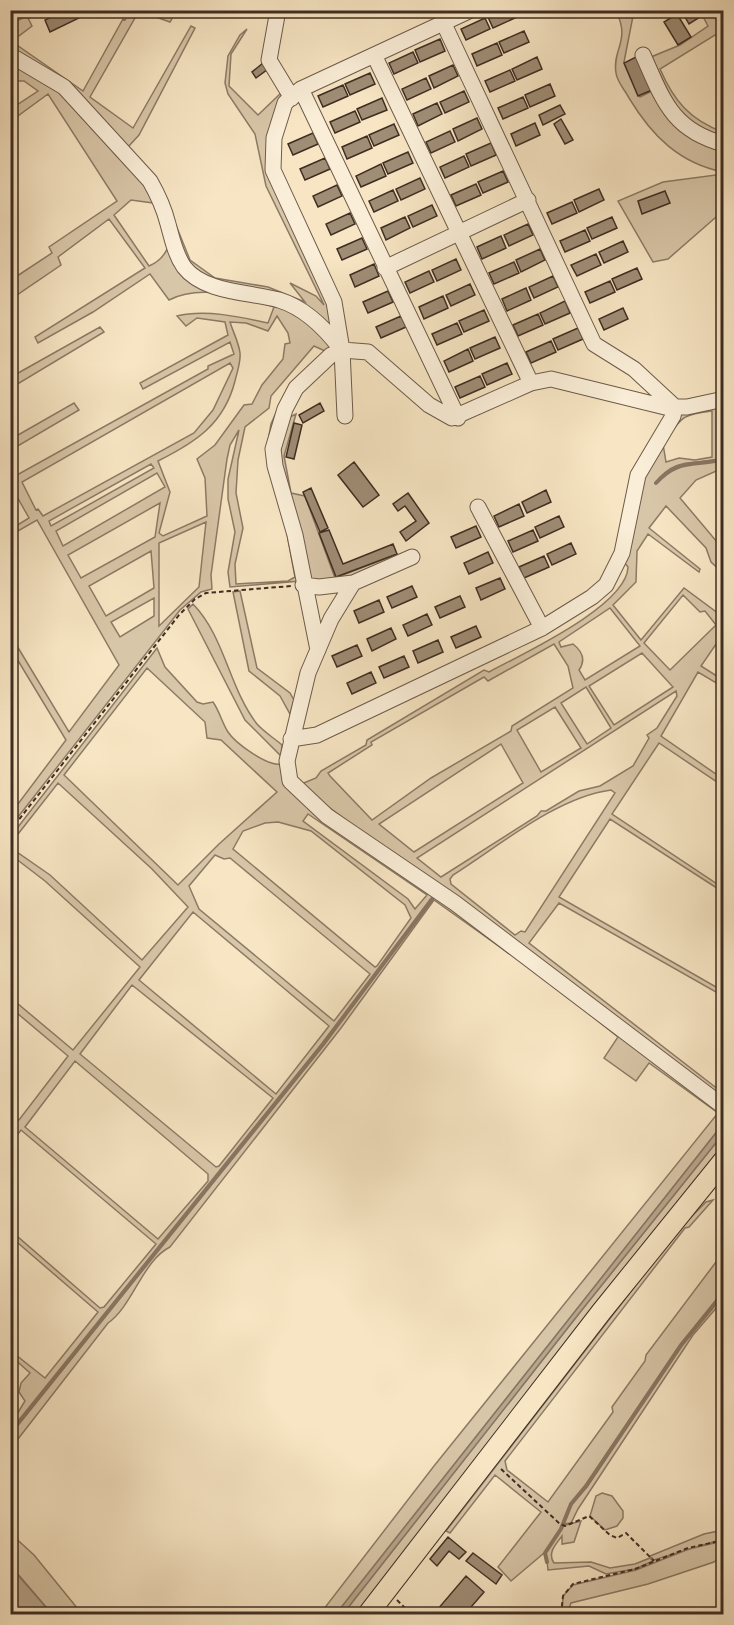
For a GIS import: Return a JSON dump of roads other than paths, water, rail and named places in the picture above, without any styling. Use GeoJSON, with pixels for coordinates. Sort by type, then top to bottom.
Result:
{"type":"FeatureCollection","features":[{"type":"Feature","properties":{"kind":"main road"},"geometry":{"type":"LineString","coordinates":[[368,1614],[723,1160]]}},
{"type":"Feature","properties":{"kind":"street"},"geometry":{"type":"LineString","coordinates":[[278,10],[269,60],[296,93],[458,417]]}},
{"type":"Feature","properties":{"kind":"street"},"geometry":{"type":"LineString","coordinates":[[345,416],[342,350],[334,302],[273,170],[274,138],[285,103],[296,93],[465,12]]}},
{"type":"Feature","properties":{"kind":"street"},"geometry":{"type":"LineString","coordinates":[[444,24],[594,344],[634,369],[675,407]]}},
{"type":"Feature","properties":{"kind":"street"},"geometry":{"type":"LineString","coordinates":[[10,55],[64,87],[150,181],[159,198],[178,256],[185,268],[196,277],[225,289],[281,301],[297,309],[324,326],[342,350]]}},
{"type":"Feature","properties":{"kind":"street"},"geometry":{"type":"LineString","coordinates":[[374,55],[531,382]]}},
{"type":"Feature","properties":{"kind":"street"},"geometry":{"type":"LineString","coordinates":[[643,55],[663,100],[682,125],[696,135],[723,144]]}},
{"type":"Feature","properties":{"kind":"street"},"geometry":{"type":"LineString","coordinates":[[385,268],[528,200]]}},
{"type":"Feature","properties":{"kind":"street"},"geometry":{"type":"LineString","coordinates":[[318,650],[303,585],[295,535],[275,466],[273,449],[285,409],[296,388],[331,355],[342,350],[368,352],[445,416],[458,417],[531,382],[551,379],[665,408],[723,399]]}},
{"type":"Feature","properties":{"kind":"street"},"geometry":{"type":"LineString","coordinates":[[291,739],[317,735],[542,628],[592,597],[611,578],[622,553],[638,475],[673,416],[675,407]]}},
{"type":"Feature","properties":{"kind":"street"},"geometry":{"type":"LineString","coordinates":[[478,507],[542,628]]}},
{"type":"Feature","properties":{"kind":"street"},"geometry":{"type":"LineString","coordinates":[[303,585],[320,587],[353,584],[412,557]]}},
{"type":"Feature","properties":{"kind":"street"},"geometry":{"type":"LineString","coordinates":[[353,584],[331,619],[308,674],[291,739],[287,775],[312,804],[516,948],[723,1107]]}},
{"type":"Feature","properties":{"kind":"waterway"},"geometry":{"type":"LineString","coordinates":[[656,483],[664,475],[680,467],[724,459]]}},
{"type":"Feature","properties":{"kind":"waterway"},"geometry":{"type":"LineString","coordinates":[[10,1433],[323,1044],[432,899]]}},
{"type":"Feature","properties":{"kind":"waterway"},"geometry":{"type":"LineString","coordinates":[[547,1562],[545,1553],[561,1529],[571,1504],[586,1486],[681,1345],[724,1293]]}}]}
